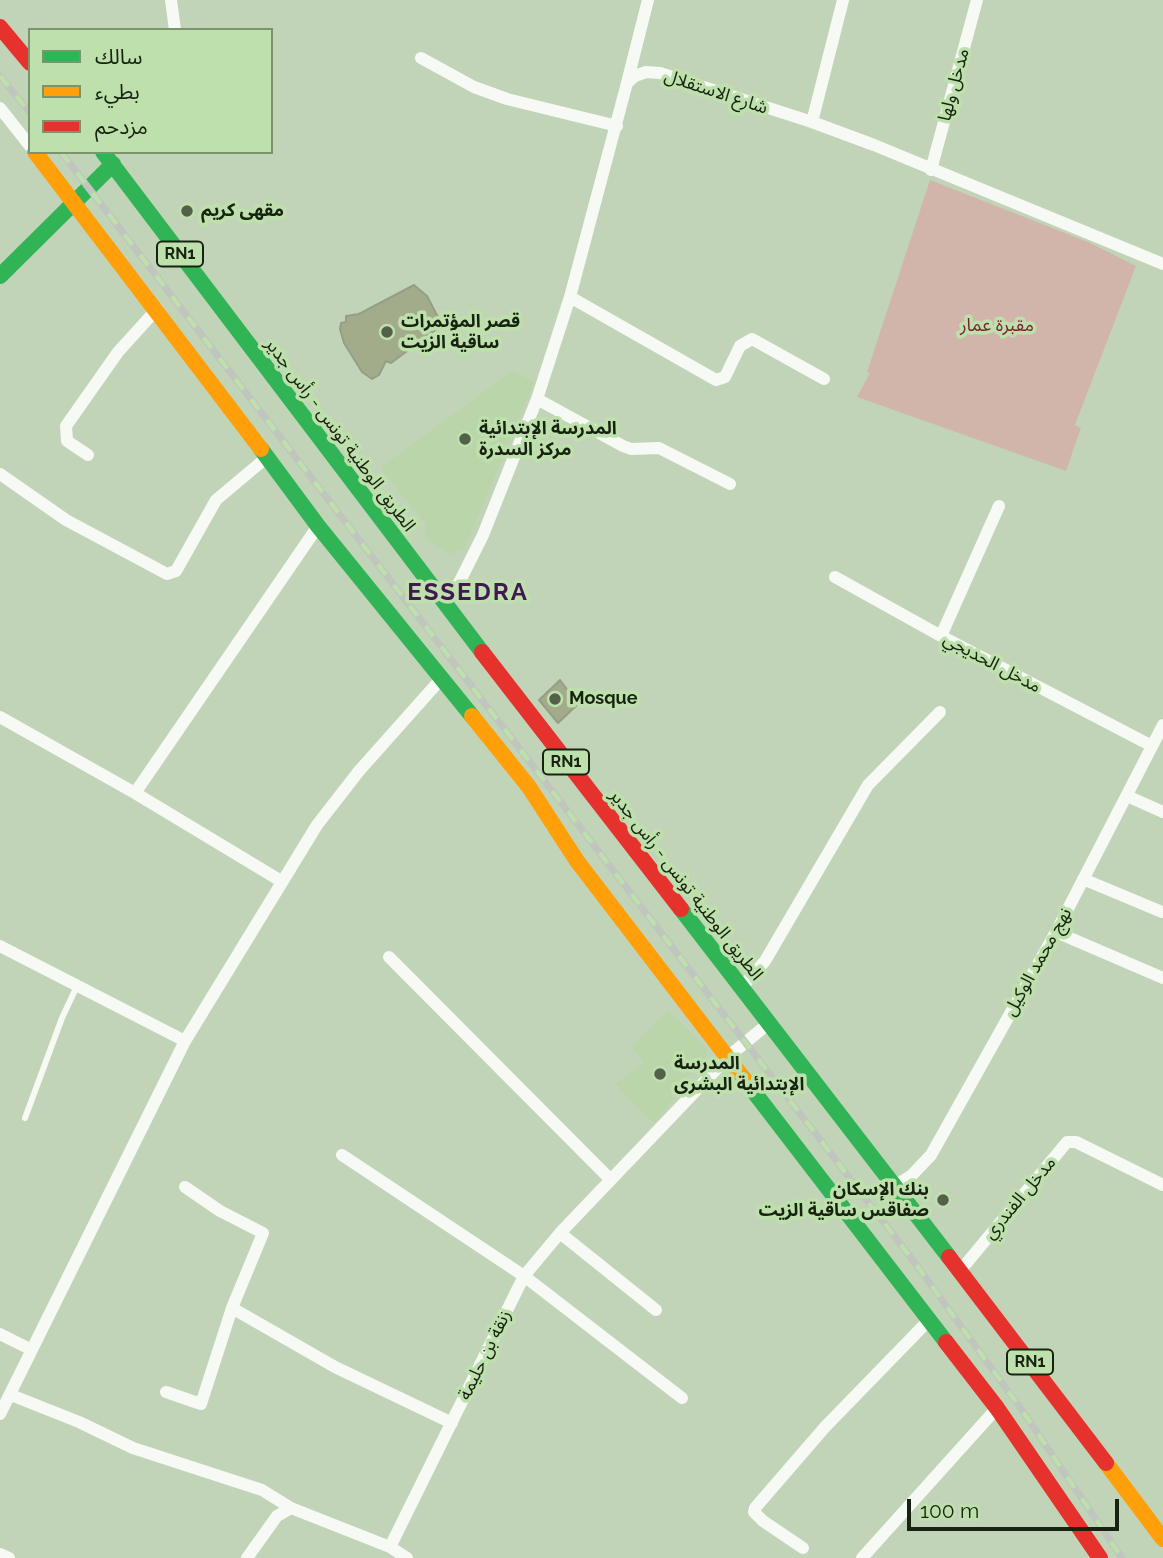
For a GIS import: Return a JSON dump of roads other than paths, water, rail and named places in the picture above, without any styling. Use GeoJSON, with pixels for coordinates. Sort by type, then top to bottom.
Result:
{"type":"FeatureCollection","features":[{"type":"Feature","properties":{"kind":"street"},"geometry":{"type":"LineString","coordinates":[[171,0],[176,28]]}},
{"type":"Feature","properties":{"kind":"street"},"geometry":{"type":"LineString","coordinates":[[441,599],[459,583],[483,535],[537,399],[570,297],[648,0]]}},
{"type":"Feature","properties":{"kind":"street"},"geometry":{"type":"LineString","coordinates":[[812,122],[843,0]]}},
{"type":"Feature","properties":{"kind":"street","name":"مدخل ولها"},"geometry":{"type":"LineString","coordinates":[[932,170],[977,0]]}},
{"type":"Feature","properties":{"kind":"street"},"geometry":{"type":"LineString","coordinates":[[0,26],[28,61]]}},
{"type":"Feature","properties":{"kind":"street"},"geometry":{"type":"LineString","coordinates":[[421,58],[474,87],[507,99],[617,125]]}},
{"type":"Feature","properties":{"kind":"street","name":"شارع الاستقلال"},"geometry":{"type":"LineString","coordinates":[[627,83],[646,72],[660,73],[812,122],[1163,264]]}},
{"type":"Feature","properties":{"kind":"street"},"geometry":{"type":"LineString","coordinates":[[0,108],[28,143]]}},
{"type":"Feature","properties":{"kind":"street"},"geometry":{"type":"LineString","coordinates":[[37,154],[157,309],[318,526],[439,680],[523,780],[577,861],[997,1408],[1100,1558]]}},
{"type":"Feature","properties":{"kind":"street"},"geometry":{"type":"LineString","coordinates":[[0,276],[73,201],[108,158]]}},
{"type":"Feature","properties":{"kind":"street","name":"الطريق الوطنية تونس - رأس جدير"},"geometry":{"type":"LineString","coordinates":[[108,158],[441,599],[895,1186],[1163,1539]]}},
{"type":"Feature","properties":{"kind":"street"},"geometry":{"type":"LineString","coordinates":[[570,297],[716,380],[725,377],[740,346],[752,339],[824,379]]}},
{"type":"Feature","properties":{"kind":"street"},"geometry":{"type":"LineString","coordinates":[[88,455],[67,441],[66,426],[118,352],[157,309]]}},
{"type":"Feature","properties":{"kind":"street"},"geometry":{"type":"LineString","coordinates":[[537,399],[623,446],[631,449],[659,449],[730,484]]}},
{"type":"Feature","properties":{"kind":"street"},"geometry":{"type":"LineString","coordinates":[[0,474],[66,520],[167,574],[176,571],[216,500],[266,458]]}},
{"type":"Feature","properties":{"kind":"street"},"geometry":{"type":"LineString","coordinates":[[941,636],[999,506]]}},
{"type":"Feature","properties":{"kind":"street"},"geometry":{"type":"LineString","coordinates":[[135,793],[318,526]]}},
{"type":"Feature","properties":{"kind":"street","name":"مدخل الحديجي"},"geometry":{"type":"LineString","coordinates":[[835,577],[941,636],[1152,746]]}},
{"type":"Feature","properties":{"kind":"street"},"geometry":{"type":"LineString","coordinates":[[0,1414],[30,1349],[120,1177],[185,1041],[317,825],[359,771],[439,680]]}},
{"type":"Feature","properties":{"kind":"street"},"geometry":{"type":"LineString","coordinates":[[741,988],[765,961],[869,785],[940,712]]}},
{"type":"Feature","properties":{"kind":"street"},"geometry":{"type":"LineString","coordinates":[[0,717],[135,793],[281,881]]}},
{"type":"Feature","properties":{"kind":"street","name":"نهج محمد الوكيل"},"geometry":{"type":"LineString","coordinates":[[895,1186],[912,1175],[931,1154],[1056,932],[1163,725]]}},
{"type":"Feature","properties":{"kind":"street"},"geometry":{"type":"LineString","coordinates":[[1127,796],[1163,812]]}},
{"type":"Feature","properties":{"kind":"street"},"geometry":{"type":"LineString","coordinates":[[1083,879],[1162,912]]}},
{"type":"Feature","properties":{"kind":"street"},"geometry":{"type":"LineString","coordinates":[[1056,932],[1163,978]]}},
{"type":"Feature","properties":{"kind":"street"},"geometry":{"type":"LineString","coordinates":[[0,946],[185,1041]]}},
{"type":"Feature","properties":{"kind":"street"},"geometry":{"type":"LineString","coordinates":[[389,957],[610,1179]]}},
{"type":"Feature","properties":{"kind":"street","name":"زنقة بن حليمة"},"geometry":{"type":"LineString","coordinates":[[390,1547],[524,1276],[610,1179],[729,1056],[769,1023]]}},
{"type":"Feature","properties":{"kind":"street","name":"مدخل الفندري"},"geometry":{"type":"LineString","coordinates":[[960,1271],[1067,1142],[1076,1142],[1163,1185]]}},
{"type":"Feature","properties":{"kind":"street"},"geometry":{"type":"LineString","coordinates":[[342,1155],[524,1276],[682,1398]]}},
{"type":"Feature","properties":{"kind":"street"},"geometry":{"type":"LineString","coordinates":[[166,1392],[201,1404],[232,1308],[263,1233],[220,1211],[185,1187]]}},
{"type":"Feature","properties":{"kind":"street"},"geometry":{"type":"LineString","coordinates":[[560,1233],[656,1310]]}},
{"type":"Feature","properties":{"kind":"street"},"geometry":{"type":"LineString","coordinates":[[232,1308],[335,1367],[452,1423]]}},
{"type":"Feature","properties":{"kind":"street"},"geometry":{"type":"LineString","coordinates":[[803,1548],[763,1521],[754,1512],[755,1508],[825,1427],[930,1319]]}},
{"type":"Feature","properties":{"kind":"street"},"geometry":{"type":"LineString","coordinates":[[0,1334],[30,1349]]}},
{"type":"Feature","properties":{"kind":"street"},"geometry":{"type":"LineString","coordinates":[[11,1395],[79,1422],[133,1448],[262,1490],[291,1508],[390,1547],[407,1558]]}},
{"type":"Feature","properties":{"kind":"street"},"geometry":{"type":"LineString","coordinates":[[862,1558],[997,1408]]}},
{"type":"Feature","properties":{"kind":"street"},"geometry":{"type":"LineString","coordinates":[[247,1558],[276,1516],[291,1508]]}},
{"type":"Feature","properties":{"kind":"street"},"geometry":{"type":"LineString","coordinates":[[0,1554],[9,1558]]}},
{"type":"Feature","properties":{"kind":"lane"},"geometry":{"type":"LineString","coordinates":[[25,1118],[62,1018],[77,986]]}},
{"type":"Feature","properties":{"kind":"railway"},"geometry":{"type":"LineString","coordinates":[[0,76],[28,111]]}},
{"type":"Feature","properties":{"kind":"railway"},"geometry":{"type":"LineString","coordinates":[[63,154],[918,1267],[1024,1413],[1122,1558]]}},
{"type":"Feature","properties":{"kind":"place","name":"مقهى كريم"},"geometry":{"type":"Point","coordinates":[187,211]}},
{"type":"Feature","properties":{"kind":"place","name":"قصر المؤتمرات ساقية الزيت"},"geometry":{"type":"Point","coordinates":[387,332]}},
{"type":"Feature","properties":{"kind":"place","name":"المدرسة الإبتدائية مركز السدرة"},"geometry":{"type":"Point","coordinates":[465,439]}},
{"type":"Feature","properties":{"kind":"place","name":"Mosque"},"geometry":{"type":"Point","coordinates":[555,699]}},
{"type":"Feature","properties":{"kind":"place","name":"المدرسة الإبتدائية البشرى"},"geometry":{"type":"Point","coordinates":[660,1074]}},
{"type":"Feature","properties":{"kind":"place","name":"بنك الإسكان صفاقس ساقية الزيت"},"geometry":{"type":"Point","coordinates":[943,1200]}},
{"type":"Feature","properties":{"kind":"district","name":"ESSEDRA"},"geometry":{"type":"Point","coordinates":[468,593]}},
{"type":"Feature","properties":{"kind":"park label","name":"مقبرة عمار"},"geometry":{"type":"Point","coordinates":[997,326]}}]}
